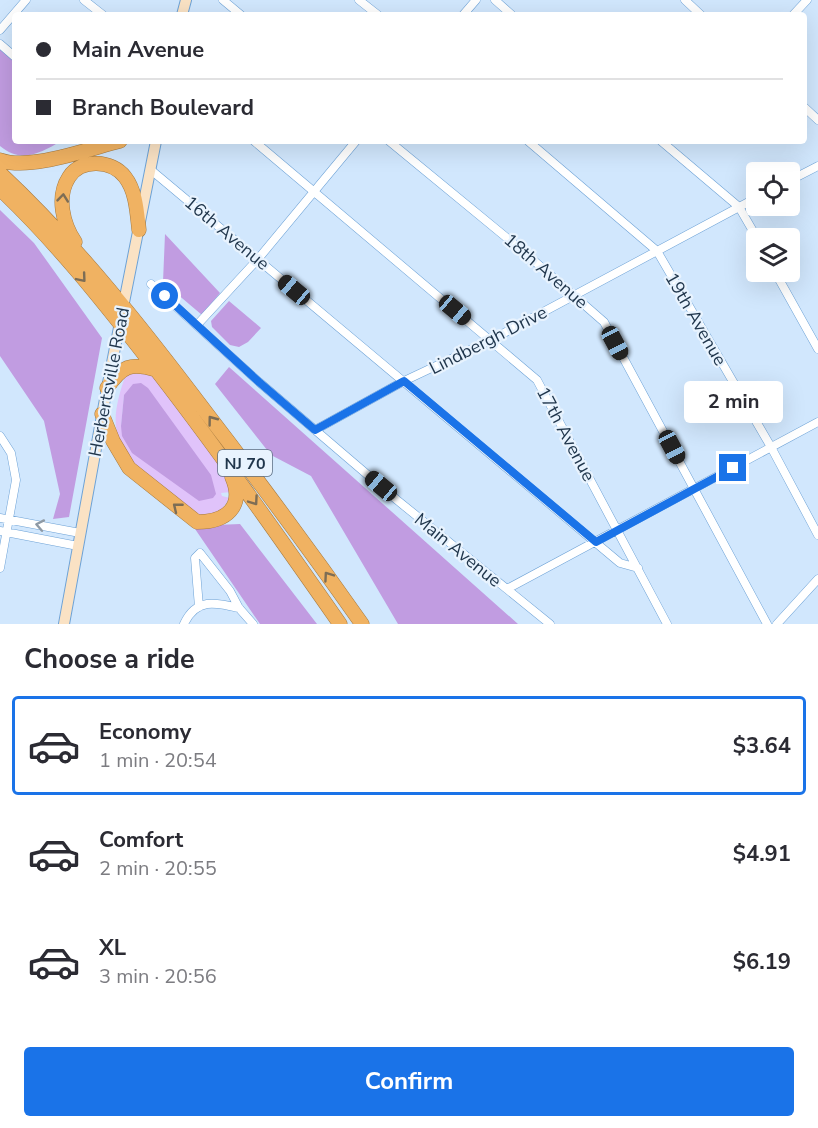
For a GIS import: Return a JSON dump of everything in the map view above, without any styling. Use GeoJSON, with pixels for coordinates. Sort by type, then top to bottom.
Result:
{"type":"FeatureCollection","features":[{"type":"Feature","properties":{"kind":"highway"},"geometry":{"type":"LineString","coordinates":[[0,160],[10,164],[30,164],[108,144]]}},
{"type":"Feature","properties":{"kind":"highway"},"geometry":{"type":"LineString","coordinates":[[106,286],[69,232],[62,209],[63,192],[70,176],[84,165],[99,163],[115,167],[125,177],[132,190],[139,230]]}},
{"type":"Feature","properties":{"kind":"highway","name":"NJ 70"},"geometry":{"type":"LineString","coordinates":[[0,173],[58,231],[123,305],[294,527],[362,624]]}},
{"type":"Feature","properties":{"kind":"highway","name":"NJ 70"},"geometry":{"type":"LineString","coordinates":[[0,189],[62,254],[120,322],[210,439],[340,624]]}},
{"type":"Feature","properties":{"kind":"highway"},"geometry":{"type":"LineString","coordinates":[[107,388],[122,369],[140,365],[157,370]]}},
{"type":"Feature","properties":{"kind":"highway"},"geometry":{"type":"LineString","coordinates":[[102,414],[113,441],[129,468],[197,522],[211,522],[223,518],[231,510],[236,499],[233,479],[210,439]]}},
{"type":"Feature","properties":{"kind":"main road","name":"Herbertsville Road"},"geometry":{"type":"LineString","coordinates":[[64,624],[102,414],[155,144]]}},
{"type":"Feature","properties":{"kind":"street"},"geometry":{"type":"LineString","coordinates":[[16,12],[26,0]]}},
{"type":"Feature","properties":{"kind":"street"},"geometry":{"type":"LineString","coordinates":[[84,0],[99,12]]}},
{"type":"Feature","properties":{"kind":"street"},"geometry":{"type":"LineString","coordinates":[[223,0],[237,12]]}},
{"type":"Feature","properties":{"kind":"street"},"geometry":{"type":"LineString","coordinates":[[359,0],[374,12]]}},
{"type":"Feature","properties":{"kind":"street"},"geometry":{"type":"LineString","coordinates":[[466,12],[476,0]]}},
{"type":"Feature","properties":{"kind":"street"},"geometry":{"type":"LineString","coordinates":[[495,0],[509,12]]}},
{"type":"Feature","properties":{"kind":"street"},"geometry":{"type":"LineString","coordinates":[[796,12],[807,0]]}},
{"type":"Feature","properties":{"kind":"street"},"geometry":{"type":"LineString","coordinates":[[687,1],[698,12]]}},
{"type":"Feature","properties":{"kind":"street"},"geometry":{"type":"LineString","coordinates":[[0,30],[12,16]]}},
{"type":"Feature","properties":{"kind":"street"},"geometry":{"type":"LineString","coordinates":[[0,44],[12,54]]}},
{"type":"Feature","properties":{"kind":"street","name":"17th Avenue"},"geometry":{"type":"LineString","coordinates":[[258,144],[537,380],[667,624]]}},
{"type":"Feature","properties":{"kind":"street"},"geometry":{"type":"LineString","coordinates":[[197,325],[258,259],[354,144]]}},
{"type":"Feature","properties":{"kind":"street","name":"18th Avenue"},"geometry":{"type":"LineString","coordinates":[[393,144],[576,295],[604,322],[767,624]]}},
{"type":"Feature","properties":{"kind":"street","name":"19th Avenue"},"geometry":{"type":"LineString","coordinates":[[532,144],[657,250],[771,447],[818,535]]}},
{"type":"Feature","properties":{"kind":"street"},"geometry":{"type":"LineString","coordinates":[[665,144],[739,207],[751,228]]}},
{"type":"Feature","properties":{"kind":"street"},"geometry":{"type":"LineString","coordinates":[[800,175],[818,166]]}},
{"type":"Feature","properties":{"kind":"street","name":"16th Avenue"},"geometry":{"type":"LineString","coordinates":[[151,170],[620,563],[638,568]]}},
{"type":"Feature","properties":{"kind":"street","name":"Lindbergh Drive"},"geometry":{"type":"LineString","coordinates":[[315,430],[404,381],[491,340],[746,203]]}},
{"type":"Feature","properties":{"kind":"street"},"geometry":{"type":"LineString","coordinates":[[781,282],[818,349]]}},
{"type":"Feature","properties":{"kind":"street","name":"Main Avenue"},"geometry":{"type":"LineString","coordinates":[[151,284],[259,382],[397,500],[550,624]]}},
{"type":"Feature","properties":{"kind":"street"},"geometry":{"type":"LineString","coordinates":[[507,589],[818,422]]}},
{"type":"Feature","properties":{"kind":"street"},"geometry":{"type":"LineString","coordinates":[[0,436],[11,453],[15,473],[15,488],[4,532],[0,568]]}},
{"type":"Feature","properties":{"kind":"street"},"geometry":{"type":"LineString","coordinates":[[0,518],[80,533]]}},
{"type":"Feature","properties":{"kind":"street"},"geometry":{"type":"LineString","coordinates":[[4,532],[78,546]]}},
{"type":"Feature","properties":{"kind":"street"},"geometry":{"type":"LineString","coordinates":[[199,607],[198,555],[230,591],[239,608],[253,624]]}},
{"type":"Feature","properties":{"kind":"street"},"geometry":{"type":"LineString","coordinates":[[777,624],[818,579]]}},
{"type":"Feature","properties":{"kind":"street"},"geometry":{"type":"LineString","coordinates":[[184,624],[189,614],[199,607],[217,602],[239,608]]}},
{"type":"Feature","properties":{"kind":"shaded area"},"geometry":{"type":"Polygon","coordinates":[[[0,42],[12,52],[12,144],[55,144],[31,155],[16,154],[0,146],[0,42]]]}},
{"type":"Feature","properties":{"kind":"shaded area"},"geometry":{"type":"Polygon","coordinates":[[[0,210],[34,243],[102,338],[69,517],[53,519],[60,494],[44,421],[0,356],[0,210]]]}},
{"type":"Feature","properties":{"kind":"shaded area"},"geometry":{"type":"Polygon","coordinates":[[[165,234],[220,293],[202,315],[163,282],[165,234]]]}},
{"type":"Feature","properties":{"kind":"shaded area"},"geometry":{"type":"Polygon","coordinates":[[[229,301],[261,328],[248,342],[239,347],[230,345],[212,327],[211,321],[229,301]]]}},
{"type":"Feature","properties":{"kind":"shaded area"},"geometry":{"type":"Polygon","coordinates":[[[229,367],[518,624],[398,624],[311,476],[271,455],[215,384],[229,367]]]}},
{"type":"Feature","properties":{"kind":"shaded area"},"geometry":{"type":"Polygon","coordinates":[[[135,370],[152,374],[225,473],[231,492],[221,493],[222,496],[230,498],[219,513],[199,516],[148,478],[126,454],[119,441],[116,427],[118,401],[125,377],[135,370]],[[124,395],[121,426],[199,501],[124,395]]]}},
{"type":"Feature","properties":{"kind":"shaded area"},"geometry":{"type":"Polygon","coordinates":[[[141,383],[148,388],[211,475],[216,494],[213,498],[199,501],[132,453],[122,436],[124,395],[133,384],[141,383]]]}},
{"type":"Feature","properties":{"kind":"shaded area"},"geometry":{"type":"Polygon","coordinates":[[[240,524],[317,624],[260,624],[193,526],[240,524]]]}},
{"type":"Feature","properties":{"kind":"route"},"geometry":{"type":"LineString","coordinates":[[165,296],[315,430],[404,381],[596,542],[733,468]]}}]}
